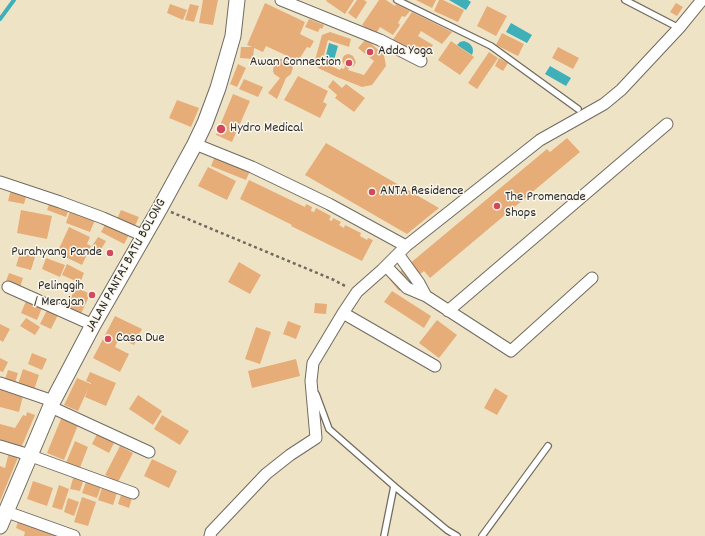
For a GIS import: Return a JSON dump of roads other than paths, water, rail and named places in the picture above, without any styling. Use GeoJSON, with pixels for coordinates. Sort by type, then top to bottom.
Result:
{"type":"FeatureCollection","features":[{"type":"Feature","properties":{"kind":"street","name":"JALAN PANTAI BATU BOLONG"},"geometry":{"type":"LineString","coordinates":[[3,517],[52,404],[93,325],[160,208],[205,123],[218,88],[233,36],[237,0]]}},
{"type":"Feature","properties":{"kind":"street"},"geometry":{"type":"LineString","coordinates":[[281,0],[380,40],[420,61]]}},
{"type":"Feature","properties":{"kind":"street"},"geometry":{"type":"LineString","coordinates":[[210,536],[211,532],[266,474],[290,455],[316,438],[311,381],[313,363],[357,292],[402,250],[540,140],[580,113],[604,104],[621,90],[701,6]]}},
{"type":"Feature","properties":{"kind":"street"},"geometry":{"type":"LineString","coordinates":[[448,311],[667,124]]}},
{"type":"Feature","properties":{"kind":"street"},"geometry":{"type":"LineString","coordinates":[[195,144],[252,167],[329,204],[402,250],[426,296]]}},
{"type":"Feature","properties":{"kind":"street"},"geometry":{"type":"LineString","coordinates":[[0,182],[103,218],[144,236]]}},
{"type":"Feature","properties":{"kind":"street"},"geometry":{"type":"LineString","coordinates":[[386,266],[407,288],[426,296],[511,351],[592,278]]}},
{"type":"Feature","properties":{"kind":"street"},"geometry":{"type":"LineString","coordinates":[[8,287],[93,325]]}},
{"type":"Feature","properties":{"kind":"street"},"geometry":{"type":"LineString","coordinates":[[343,313],[435,366]]}},
{"type":"Feature","properties":{"kind":"street"},"geometry":{"type":"LineString","coordinates":[[0,383],[52,404],[149,452]]}},
{"type":"Feature","properties":{"kind":"street"},"geometry":{"type":"LineString","coordinates":[[0,446],[133,493]]}},
{"type":"Feature","properties":{"kind":"street"},"geometry":{"type":"LineString","coordinates":[[3,517],[74,536]]}},
{"type":"Feature","properties":{"kind":"lane"},"geometry":{"type":"LineString","coordinates":[[397,0],[491,46],[580,113]]}},
{"type":"Feature","properties":{"kind":"lane"},"geometry":{"type":"LineString","coordinates":[[625,0],[679,28]]}},
{"type":"Feature","properties":{"kind":"lane"},"geometry":{"type":"LineString","coordinates":[[311,381],[329,429],[394,486],[447,530],[457,536]]}},
{"type":"Feature","properties":{"kind":"lane"},"geometry":{"type":"LineString","coordinates":[[482,536],[548,446]]}},
{"type":"Feature","properties":{"kind":"lane"},"geometry":{"type":"LineString","coordinates":[[384,536],[394,486]]}},
{"type":"Feature","properties":{"kind":"water"},"geometry":{"type":"Polygon","coordinates":[[[449,0],[468,0],[471,2],[466,10],[449,0]]]}},
{"type":"Feature","properties":{"kind":"water"},"geometry":{"type":"Polygon","coordinates":[[[511,23],[532,35],[527,43],[506,32],[511,23]]]}},
{"type":"Feature","properties":{"kind":"water"},"geometry":{"type":"Polygon","coordinates":[[[464,41],[472,46],[472,55],[457,45],[464,41]]]}},
{"type":"Feature","properties":{"kind":"water"},"geometry":{"type":"Polygon","coordinates":[[[329,43],[338,46],[332,67],[324,63],[329,43]]]}},
{"type":"Feature","properties":{"kind":"water"},"geometry":{"type":"Polygon","coordinates":[[[550,66],[571,78],[566,86],[545,74],[550,66]]]}},
{"type":"Feature","properties":{"kind":"waterway"},"geometry":{"type":"LineString","coordinates":[[0,19],[14,0]]}},
{"type":"Feature","properties":{"kind":"place","name":"Adda Yoga"},"geometry":{"type":"Point","coordinates":[370,52]}},
{"type":"Feature","properties":{"kind":"place","name":"Awan Connection"},"geometry":{"type":"Point","coordinates":[349,63]}},
{"type":"Feature","properties":{"kind":"place","name":"Hydro Medical"},"geometry":{"type":"Point","coordinates":[221,129]}},
{"type":"Feature","properties":{"kind":"place","name":"ANTA Residence"},"geometry":{"type":"Point","coordinates":[372,192]}},
{"type":"Feature","properties":{"kind":"place","name":"The Promenade Shops"},"geometry":{"type":"Point","coordinates":[497,206]}},
{"type":"Feature","properties":{"kind":"place","name":"Purahyang Pande"},"geometry":{"type":"Point","coordinates":[110,253]}},
{"type":"Feature","properties":{"kind":"place","name":"Pelinggih / Merajan"},"geometry":{"type":"Point","coordinates":[92,295]}},
{"type":"Feature","properties":{"kind":"place","name":"Casa Due"},"geometry":{"type":"Point","coordinates":[108,339]}}]}
